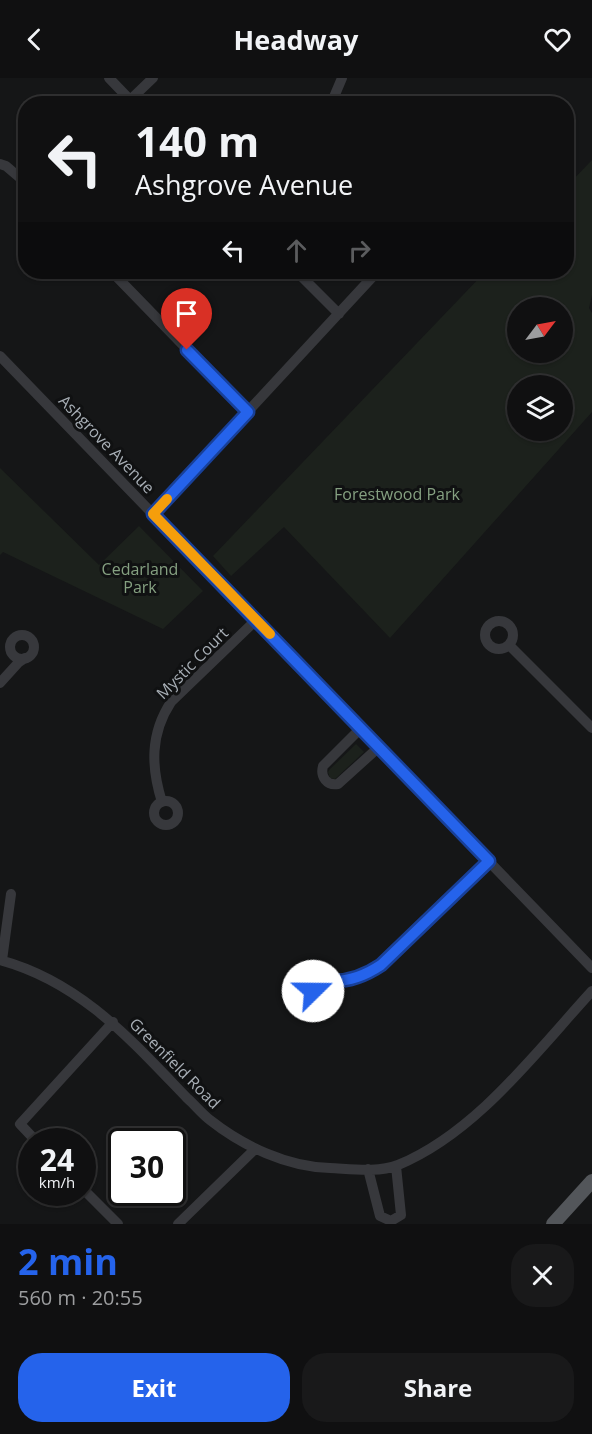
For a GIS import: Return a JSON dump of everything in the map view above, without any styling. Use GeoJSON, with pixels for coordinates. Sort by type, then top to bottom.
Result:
{"type":"FeatureCollection","features":[{"type":"Feature","properties":{"kind":"main road"},"geometry":{"type":"LineString","coordinates":[[553,1224],[592,1181]]}},
{"type":"Feature","properties":{"kind":"street"},"geometry":{"type":"LineString","coordinates":[[109,78],[126,96]]}},
{"type":"Feature","properties":{"kind":"street"},"geometry":{"type":"LineString","coordinates":[[137,96],[153,78]]}},
{"type":"Feature","properties":{"kind":"street"},"geometry":{"type":"LineString","coordinates":[[334,96],[342,78]]}},
{"type":"Feature","properties":{"kind":"street"},"geometry":{"type":"LineString","coordinates":[[0,164],[18,176]]}},
{"type":"Feature","properties":{"kind":"street"},"geometry":{"type":"LineString","coordinates":[[118,279],[248,412]]}},
{"type":"Feature","properties":{"kind":"street"},"geometry":{"type":"LineString","coordinates":[[304,279],[339,314]]}},
{"type":"Feature","properties":{"kind":"street"},"geometry":{"type":"LineString","coordinates":[[153,514],[371,279]]}},
{"type":"Feature","properties":{"kind":"street","name":"Ashgrove Avenue"},"geometry":{"type":"LineString","coordinates":[[0,356],[592,968]]}},
{"type":"Feature","properties":{"kind":"street","name":"Mystic Court"},"geometry":{"type":"LineString","coordinates":[[162,802],[153,752],[163,713],[171,702],[256,621]]}},
{"type":"Feature","properties":{"kind":"street"},"geometry":{"type":"LineString","coordinates":[[509,645],[592,728]]}},
{"type":"Feature","properties":{"kind":"street"},"geometry":{"type":"LineString","coordinates":[[0,683],[25,658]]}},
{"type":"Feature","properties":{"kind":"street"},"geometry":{"type":"LineString","coordinates":[[361,728],[323,766],[322,773],[325,781],[332,785],[338,784],[379,747]]}},
{"type":"Feature","properties":{"kind":"street"},"geometry":{"type":"LineString","coordinates":[[330,981],[340,982],[352,979],[381,965],[489,861]]}},
{"type":"Feature","properties":{"kind":"street"},"geometry":{"type":"LineString","coordinates":[[1,960],[11,894]]}},
{"type":"Feature","properties":{"kind":"street","name":"Greenfield Road"},"geometry":{"type":"LineString","coordinates":[[1,960],[63,986],[113,1022],[209,1120],[255,1149],[310,1167],[368,1169],[396,1166],[444,1140],[488,1106],[592,991]]}},
{"type":"Feature","properties":{"kind":"street"},"geometry":{"type":"LineString","coordinates":[[24,1128],[20,1124],[113,1022]]}},
{"type":"Feature","properties":{"kind":"street"},"geometry":{"type":"LineString","coordinates":[[178,1224],[255,1149]]}},
{"type":"Feature","properties":{"kind":"street"},"geometry":{"type":"LineString","coordinates":[[368,1169],[380,1216],[391,1221],[401,1215],[396,1166]]}},
{"type":"Feature","properties":{"kind":"street"},"geometry":{"type":"LineString","coordinates":[[96,1202],[118,1224]]}},
{"type":"Feature","properties":{"kind":"green space","name":"Forestwood Park"},"geometry":{"type":"Polygon","coordinates":[[[592,160],[592,295],[589,308],[592,313],[592,412],[573,433],[573,375],[507,375],[507,441],[566,441],[390,638],[284,527],[231,576],[213,556],[478,279],[574,279],[574,179],[592,160]]]}},
{"type":"Feature","properties":{"kind":"green space","name":"Cedarland Park"},"geometry":{"type":"Polygon","coordinates":[[[0,468],[99,565],[139,526],[203,591],[163,629],[3,552],[0,555],[0,468]]]}},
{"type":"Feature","properties":{"kind":"green space"},"geometry":{"type":"Polygon","coordinates":[[[356,744],[364,752],[335,779],[330,778],[328,772],[330,769],[356,744]]]}},
{"type":"Feature","properties":{"kind":"slow traffic"},"geometry":{"type":"LineString","coordinates":[[167,499],[153,514],[270,634]]}},
{"type":"Feature","properties":{"kind":"route"},"geometry":{"type":"LineString","coordinates":[[187,350],[248,412],[153,514],[489,861],[373,971],[340,982],[330,981],[324,991],[313,991]]}}]}
